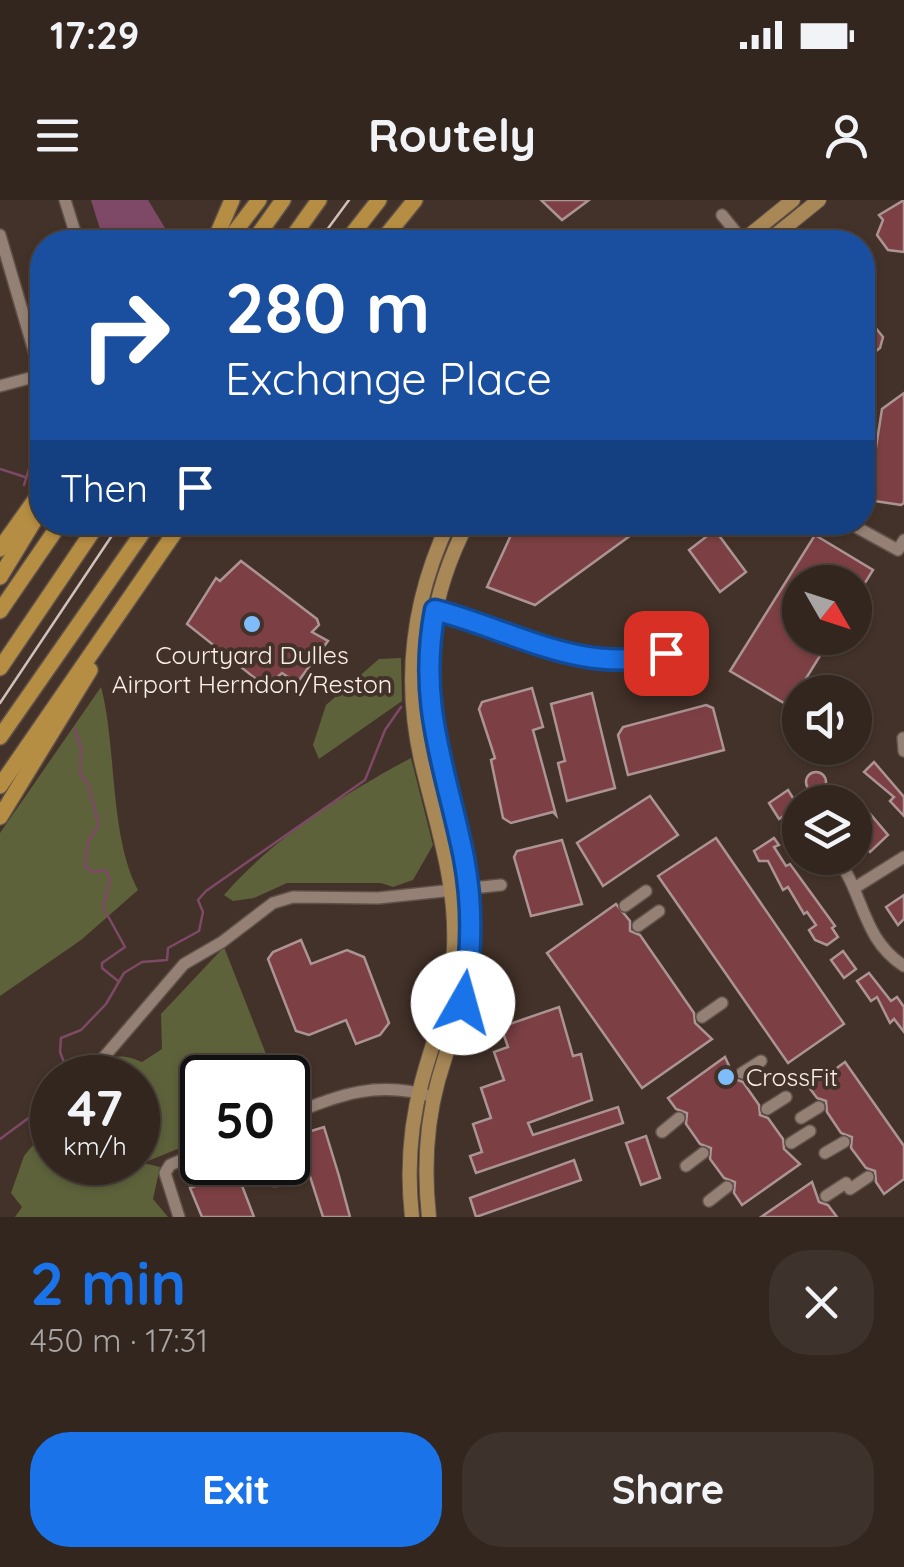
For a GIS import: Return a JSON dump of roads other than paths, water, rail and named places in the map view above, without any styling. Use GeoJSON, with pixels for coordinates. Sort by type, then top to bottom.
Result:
{"type":"FeatureCollection","features":[{"type":"Feature","properties":{"kind":"highway"},"geometry":{"type":"LineString","coordinates":[[236,230],[259,200]]}},
{"type":"Feature","properties":{"kind":"highway"},"geometry":{"type":"LineString","coordinates":[[262,230],[283,200]]}},
{"type":"Feature","properties":{"kind":"highway"},"geometry":{"type":"LineString","coordinates":[[297,230],[319,200]]}},
{"type":"Feature","properties":{"kind":"highway"},"geometry":{"type":"LineString","coordinates":[[356,230],[380,200]]}},
{"type":"Feature","properties":{"kind":"highway"},"geometry":{"type":"LineString","coordinates":[[392,230],[416,200]]}},
{"type":"Feature","properties":{"kind":"highway"},"geometry":{"type":"LineString","coordinates":[[220,230],[232,204]]}},
{"type":"Feature","properties":{"kind":"highway"},"geometry":{"type":"LineString","coordinates":[[0,549],[30,507]]}},
{"type":"Feature","properties":{"kind":"highway"},"geometry":{"type":"LineString","coordinates":[[0,577],[30,528]]}},
{"type":"Feature","properties":{"kind":"highway"},"geometry":{"type":"LineString","coordinates":[[0,611],[52,535]]}},
{"type":"Feature","properties":{"kind":"highway"},"geometry":{"type":"LineString","coordinates":[[0,668],[90,535]]}},
{"type":"Feature","properties":{"kind":"highway"},"geometry":{"type":"LineString","coordinates":[[0,738],[141,535]]}},
{"type":"Feature","properties":{"kind":"highway"},"geometry":{"type":"LineString","coordinates":[[0,786],[173,535]]}},
{"type":"Feature","properties":{"kind":"highway"},"geometry":{"type":"LineString","coordinates":[[0,817],[78,694],[108,630]]}},
{"type":"Feature","properties":{"kind":"main road"},"geometry":{"type":"LineString","coordinates":[[757,230],[793,200]]}},
{"type":"Feature","properties":{"kind":"main road"},"geometry":{"type":"LineString","coordinates":[[782,230],[819,200]]}},
{"type":"Feature","properties":{"kind":"main road"},"geometry":{"type":"LineString","coordinates":[[412,1217],[410,1157],[418,1092],[451,979],[460,888],[413,714],[412,663],[419,606],[444,535]]}},
{"type":"Feature","properties":{"kind":"main road"},"geometry":{"type":"LineString","coordinates":[[429,1217],[427,1145],[434,1098],[466,987],[470,940],[430,715],[428,665],[435,610],[463,535]]}},
{"type":"Feature","properties":{"kind":"street"},"geometry":{"type":"LineString","coordinates":[[65,200],[74,230]]}},
{"type":"Feature","properties":{"kind":"street"},"geometry":{"type":"LineString","coordinates":[[722,216],[733,230]]}},
{"type":"Feature","properties":{"kind":"street"},"geometry":{"type":"LineString","coordinates":[[0,236],[30,335]]}},
{"type":"Feature","properties":{"kind":"street"},"geometry":{"type":"LineString","coordinates":[[0,386],[30,378]]}},
{"type":"Feature","properties":{"kind":"street"},"geometry":{"type":"LineString","coordinates":[[871,535],[898,550],[904,540]]}},
{"type":"Feature","properties":{"kind":"street"},"geometry":{"type":"LineString","coordinates":[[419,606],[582,658],[618,661],[666,653]]}},
{"type":"Feature","properties":{"kind":"street"},"geometry":{"type":"LineString","coordinates":[[903,738],[904,751]]}},
{"type":"Feature","properties":{"kind":"street"},"geometry":{"type":"LineString","coordinates":[[856,887],[904,856]]}},
{"type":"Feature","properties":{"kind":"street"},"geometry":{"type":"LineString","coordinates":[[848,875],[856,887],[867,926],[882,948],[904,966]]}},
{"type":"Feature","properties":{"kind":"street"},"geometry":{"type":"LineString","coordinates":[[106,1055],[184,964],[265,907],[288,898],[378,898],[501,885]]}},
{"type":"Feature","properties":{"kind":"street"},"geometry":{"type":"LineString","coordinates":[[625,906],[646,891]]}},
{"type":"Feature","properties":{"kind":"street"},"geometry":{"type":"LineString","coordinates":[[638,926],[659,911]]}},
{"type":"Feature","properties":{"kind":"street"},"geometry":{"type":"LineString","coordinates":[[702,1016],[722,1004]]}},
{"type":"Feature","properties":{"kind":"street"},"geometry":{"type":"LineString","coordinates":[[742,1073],[761,1061]]}},
{"type":"Feature","properties":{"kind":"street"},"geometry":{"type":"LineString","coordinates":[[310,1107],[358,1088],[390,1087],[434,1098]]}},
{"type":"Feature","properties":{"kind":"street"},"geometry":{"type":"LineString","coordinates":[[767,1109],[786,1097]]}},
{"type":"Feature","properties":{"kind":"street"},"geometry":{"type":"LineString","coordinates":[[800,1118],[819,1107]]}},
{"type":"Feature","properties":{"kind":"street"},"geometry":{"type":"LineString","coordinates":[[662,1132],[680,1118]]}},
{"type":"Feature","properties":{"kind":"street"},"geometry":{"type":"LineString","coordinates":[[791,1144],[810,1131]]}},
{"type":"Feature","properties":{"kind":"street"},"geometry":{"type":"LineString","coordinates":[[825,1153],[844,1142]]}},
{"type":"Feature","properties":{"kind":"street"},"geometry":{"type":"LineString","coordinates":[[686,1166],[703,1153]]}},
{"type":"Feature","properties":{"kind":"street"},"geometry":{"type":"LineString","coordinates":[[179,1217],[165,1173],[180,1160]]}},
{"type":"Feature","properties":{"kind":"street"},"geometry":{"type":"LineString","coordinates":[[826,1196],[868,1177]]}},
{"type":"Feature","properties":{"kind":"street"},"geometry":{"type":"LineString","coordinates":[[710,1201],[726,1187]]}},
{"type":"Feature","properties":{"kind":"waterway"},"geometry":{"type":"LineString","coordinates":[[24,485],[30,466]]}},
{"type":"Feature","properties":{"kind":"waterway"},"geometry":{"type":"LineString","coordinates":[[0,469],[25,477]]}},
{"type":"Feature","properties":{"kind":"waterway"},"geometry":{"type":"LineString","coordinates":[[61,1055],[61,1038],[81,1030],[106,1004],[124,973],[142,962],[167,960],[168,948],[199,931],[203,912],[198,900],[206,891],[365,780],[385,730],[401,707]]}},
{"type":"Feature","properties":{"kind":"waterway"},"geometry":{"type":"LineString","coordinates":[[75,729],[81,748],[80,774],[88,784],[99,826],[88,841],[85,866],[93,872],[106,870],[110,880],[103,907],[125,947],[102,963],[102,968],[118,981]]}},
{"type":"Feature","properties":{"kind":"waterway"},"geometry":{"type":"LineString","coordinates":[[0,1139],[30,1117]]}},
{"type":"Feature","properties":{"kind":"railway"},"geometry":{"type":"LineString","coordinates":[[327,230],[349,200]]}},
{"type":"Feature","properties":{"kind":"railway"},"geometry":{"type":"LineString","coordinates":[[0,703],[112,535]]}},
{"type":"Feature","properties":{"kind":"place","name":"Courtyard Dulles Airport Herndon/Reston"},"geometry":{"type":"Point","coordinates":[252,624]}},
{"type":"Feature","properties":{"kind":"place","name":"CrossFit"},"geometry":{"type":"Point","coordinates":[726,1077]}}]}
